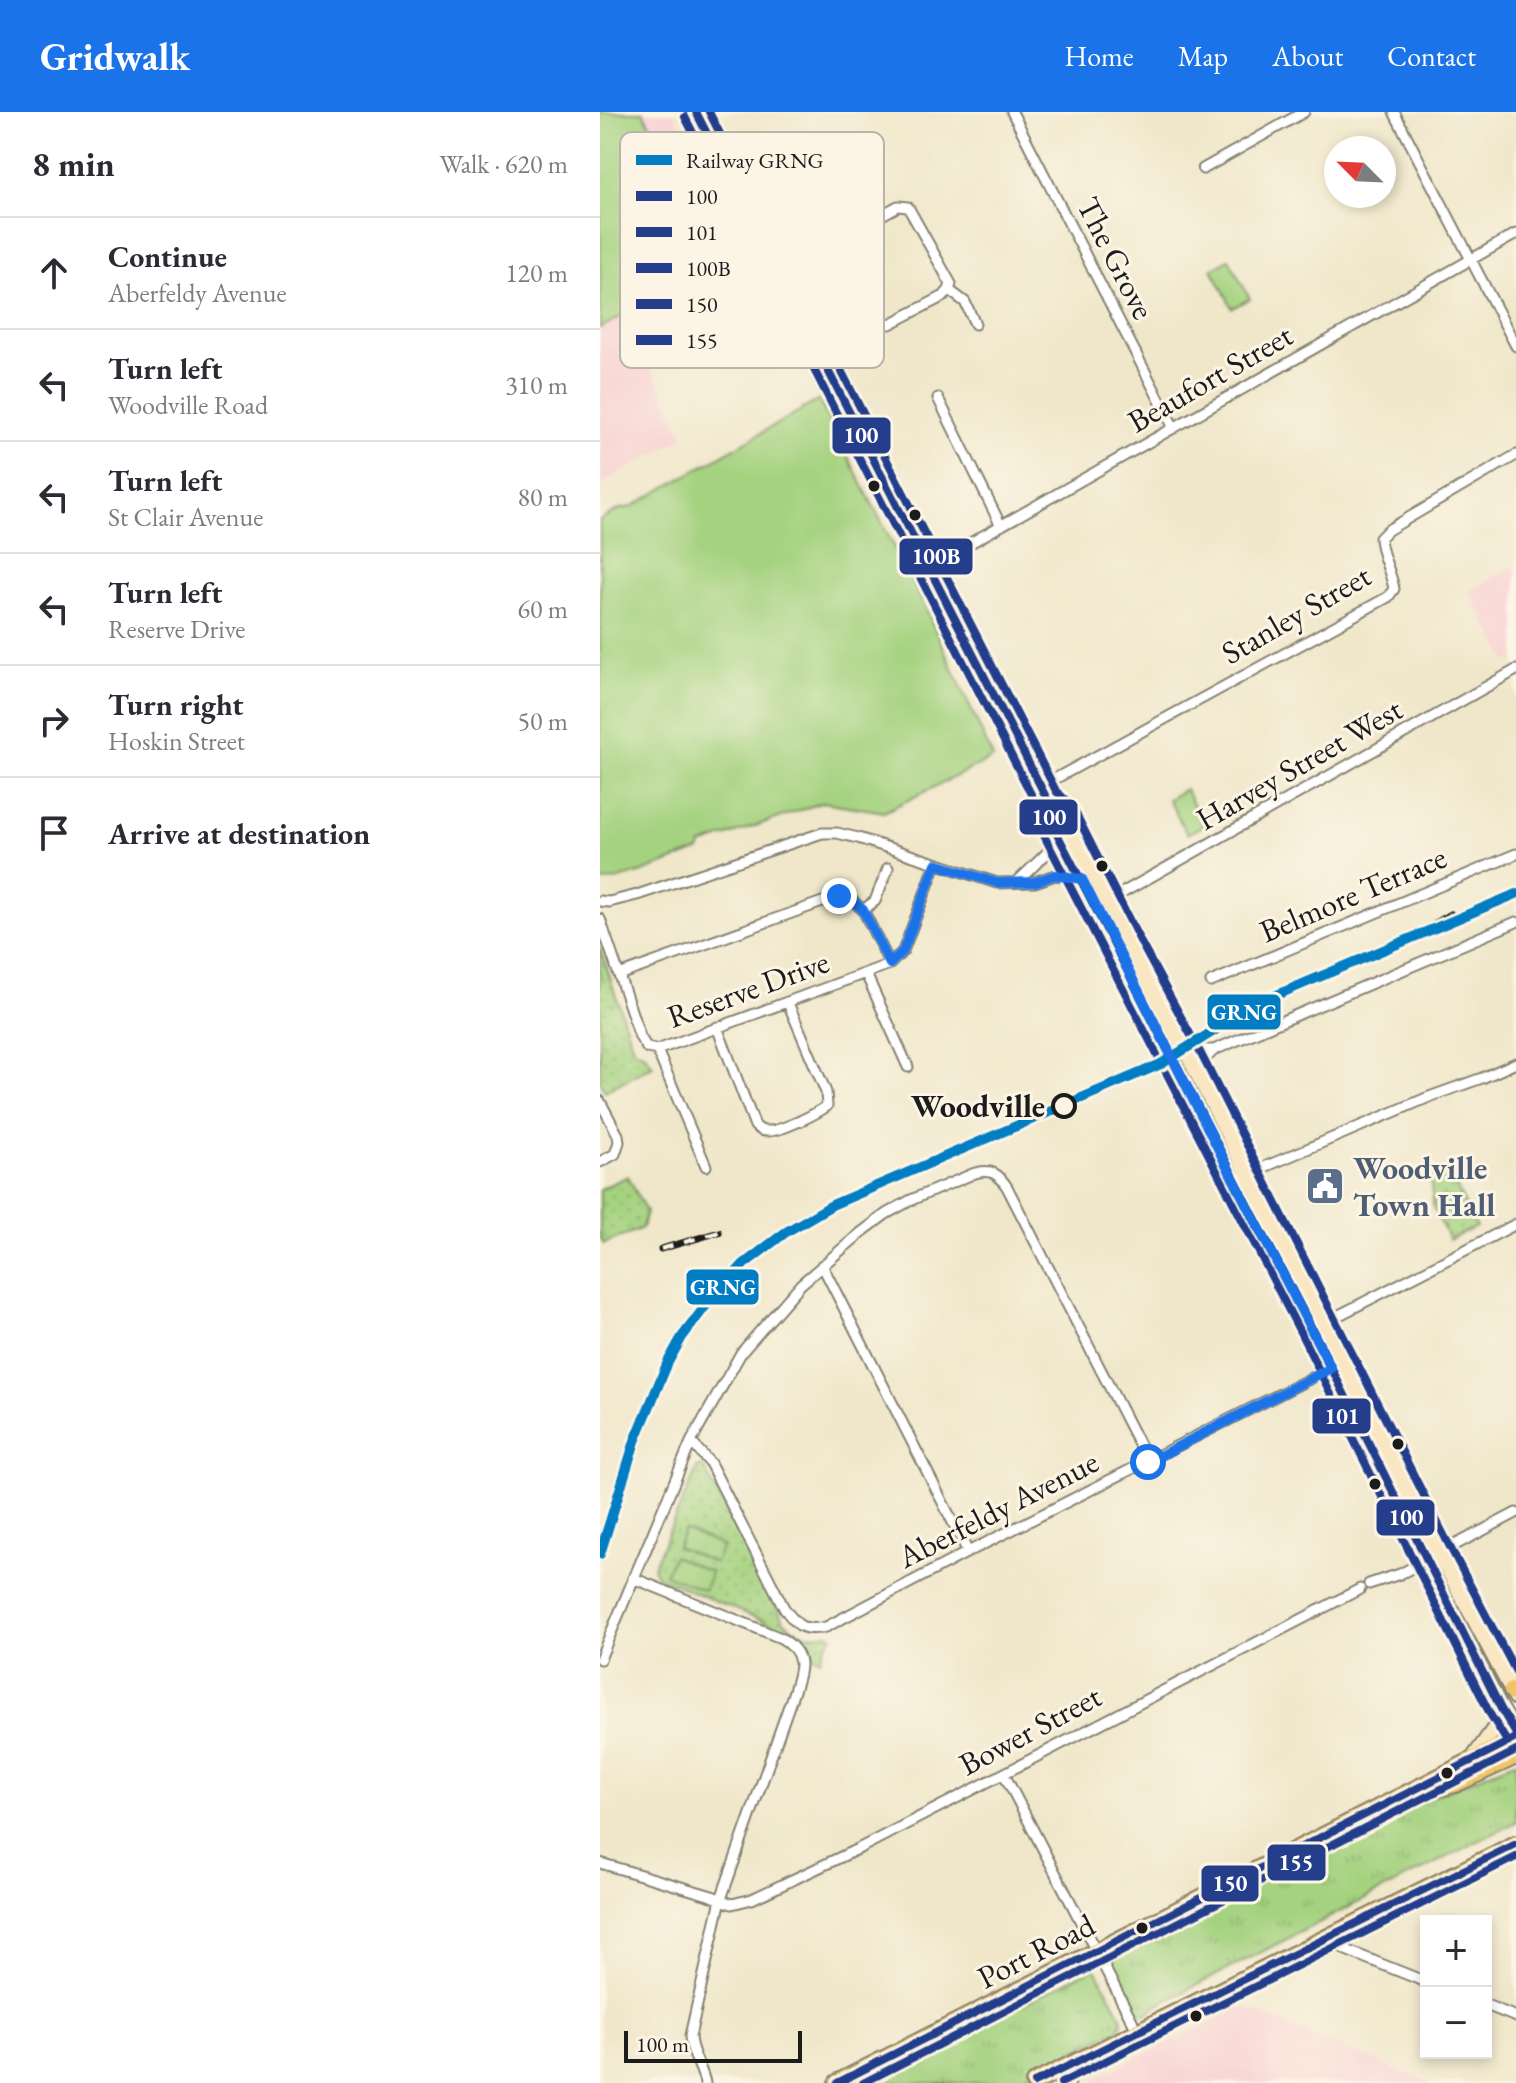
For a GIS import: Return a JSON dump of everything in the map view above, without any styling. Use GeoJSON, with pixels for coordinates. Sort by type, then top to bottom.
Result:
{"type":"FeatureCollection","features":[{"type":"Feature","properties":{"kind":"highway","name":"Port Road"},"geometry":{"type":"LineString","coordinates":[[837,2083],[1516,1736]]}},
{"type":"Feature","properties":{"kind":"highway"},"geometry":{"type":"LineString","coordinates":[[1402,1796],[1455,1784],[1516,1756]]}},
{"type":"Feature","properties":{"kind":"highway"},"geometry":{"type":"LineString","coordinates":[[1034,2083],[1066,2076],[1138,2032],[1516,1844]]}},
{"type":"Feature","properties":{"kind":"main road"},"geometry":{"type":"LineString","coordinates":[[696,112],[706,132]]}},
{"type":"Feature","properties":{"kind":"main road"},"geometry":{"type":"LineString","coordinates":[[828,368],[1044,793],[1049,818],[1318,1326],[1433,1556],[1516,1736]]}},
{"type":"Feature","properties":{"kind":"main road"},"geometry":{"type":"LineString","coordinates":[[1044,793],[1061,811],[1195,1069],[1241,1176]]}},
{"type":"Feature","properties":{"kind":"main road"},"geometry":{"type":"LineString","coordinates":[[1433,1556],[1515,1694]]}},
{"type":"Feature","properties":{"kind":"main road"},"geometry":{"type":"LineString","coordinates":[[1472,1760],[1496,1726],[1501,1709]]}},
{"type":"Feature","properties":{"kind":"street","name":"The Grove"},"geometry":{"type":"LineString","coordinates":[[1012,112],[1174,428]]}},
{"type":"Feature","properties":{"kind":"street"},"geometry":{"type":"LineString","coordinates":[[1203,169],[1304,112]]}},
{"type":"Feature","properties":{"kind":"street"},"geometry":{"type":"LineString","coordinates":[[1394,112],[1516,346]]}},
{"type":"Feature","properties":{"kind":"street"},"geometry":{"type":"LineString","coordinates":[[884,214],[898,206],[908,207],[951,284],[944,296],[890,324],[884,323]]}},
{"type":"Feature","properties":{"kind":"street","name":"Beaufort Street"},"geometry":{"type":"LineString","coordinates":[[928,567],[1516,234]]}},
{"type":"Feature","properties":{"kind":"street"},"geometry":{"type":"LineString","coordinates":[[949,290],[965,302],[975,324]]}},
{"type":"Feature","properties":{"kind":"street"},"geometry":{"type":"LineString","coordinates":[[938,398],[1001,526]]}},
{"type":"Feature","properties":{"kind":"street","name":"Stanley Street"},"geometry":{"type":"LineString","coordinates":[[1044,793],[1388,597],[1394,589],[1381,551],[1380,538],[1388,530],[1516,455]]}},
{"type":"Feature","properties":{"kind":"street","name":"Harvey Street West"},"geometry":{"type":"LineString","coordinates":[[1108,901],[1516,670]]}},
{"type":"Feature","properties":{"kind":"street"},"geometry":{"type":"LineString","coordinates":[[600,901],[609,902],[637,895],[822,833],[858,838],[997,883],[1035,882],[1055,875],[1082,879]]}},
{"type":"Feature","properties":{"kind":"street"},"geometry":{"type":"LineString","coordinates":[[1018,881],[1045,855],[1059,836]]}},
{"type":"Feature","properties":{"kind":"street","name":"Belmore Terrace"},"geometry":{"type":"LineString","coordinates":[[1211,982],[1516,854]]}},
{"type":"Feature","properties":{"kind":"street"},"geometry":{"type":"LineString","coordinates":[[619,975],[839,896],[853,901],[863,910],[890,964],[903,951],[936,864]]}},
{"type":"Feature","properties":{"kind":"street"},"geometry":{"type":"LineString","coordinates":[[863,910],[875,901],[888,868]]}},
{"type":"Feature","properties":{"kind":"street","name":"Reserve Drive"},"geometry":{"type":"LineString","coordinates":[[600,919],[640,1037],[647,1048],[657,1050],[890,964]]}},
{"type":"Feature","properties":{"kind":"street"},"geometry":{"type":"LineString","coordinates":[[1195,1069],[1214,1050],[1516,922]]}},
{"type":"Feature","properties":{"kind":"street"},"geometry":{"type":"LineString","coordinates":[[866,974],[908,1067]]}},
{"type":"Feature","properties":{"kind":"street"},"geometry":{"type":"LineString","coordinates":[[717,1027],[755,1126],[771,1131],[827,1106],[826,1092],[788,1003]]}},
{"type":"Feature","properties":{"kind":"street"},"geometry":{"type":"LineString","coordinates":[[657,1050],[706,1166]]}},
{"type":"Feature","properties":{"kind":"street"},"geometry":{"type":"LineString","coordinates":[[1185,1050],[1214,1050]]}},
{"type":"Feature","properties":{"kind":"street"},"geometry":{"type":"LineString","coordinates":[[1241,1176],[1516,1063]]}},
{"type":"Feature","properties":{"kind":"street"},"geometry":{"type":"LineString","coordinates":[[600,1101],[619,1142],[615,1154],[600,1162]]}},
{"type":"Feature","properties":{"kind":"street"},"geometry":{"type":"LineString","coordinates":[[600,1659],[691,1442],[741,1353],[801,1284],[886,1214],[975,1173],[993,1171],[1007,1187],[1148,1462]]}},
{"type":"Feature","properties":{"kind":"street"},"geometry":{"type":"LineString","coordinates":[[1318,1326],[1516,1224]]}},
{"type":"Feature","properties":{"kind":"street"},"geometry":{"type":"LineString","coordinates":[[822,1265],[968,1552]]}},
{"type":"Feature","properties":{"kind":"street","name":"Aberfeldy Avenue"},"geometry":{"type":"LineString","coordinates":[[691,1442],[710,1463],[784,1608],[795,1623],[813,1630],[826,1627],[1337,1365]]}},
{"type":"Feature","properties":{"kind":"street","name":"Bower Street"},"geometry":{"type":"LineString","coordinates":[[721,1899],[735,1905],[752,1899],[860,1848],[1364,1586],[1400,1574],[1516,1513]]}},
{"type":"Feature","properties":{"kind":"street"},"geometry":{"type":"LineString","coordinates":[[633,1578],[781,1638],[792,1645],[800,1656],[800,1669],[792,1697],[721,1899],[690,2036],[690,2045],[704,2079],[709,2075],[714,2083]]}},
{"type":"Feature","properties":{"kind":"street"},"geometry":{"type":"LineString","coordinates":[[1004,1774],[1138,2032]]}},
{"type":"Feature","properties":{"kind":"street"},"geometry":{"type":"LineString","coordinates":[[600,1863],[721,1899]]}},
{"type":"Feature","properties":{"kind":"street"},"geometry":{"type":"LineString","coordinates":[[1333,1935],[1346,1950],[1420,1980]]}},
{"type":"Feature","properties":{"kind":"street"},"geometry":{"type":"LineString","coordinates":[[1492,2007],[1516,2017]]}},
{"type":"Feature","properties":{"kind":"shaded area"},"geometry":{"type":"Polygon","coordinates":[[[600,112],[673,112],[683,132],[620,132],[620,368],[651,368],[685,437],[600,484],[600,112]]]}},
{"type":"Feature","properties":{"kind":"shaded area"},"geometry":{"type":"Polygon","coordinates":[[[1513,567],[1516,572],[1516,657],[1508,662],[1469,592],[1513,567]]]}},
{"type":"Feature","properties":{"kind":"shaded area"},"geometry":{"type":"Polygon","coordinates":[[[1243,2007],[1429,2083],[1095,2083],[1094,2079],[1243,2007]]]}},
{"type":"Feature","properties":{"kind":"green space"},"geometry":{"type":"Polygon","coordinates":[[[600,112],[643,112],[654,132],[620,132],[620,317],[600,328],[600,112]]]}},
{"type":"Feature","properties":{"kind":"green space"},"geometry":{"type":"Polygon","coordinates":[[[1229,259],[1250,299],[1232,308],[1212,269],[1229,259]]]}},
{"type":"Feature","properties":{"kind":"green space"},"geometry":{"type":"Polygon","coordinates":[[[819,400],[927,611],[993,758],[884,812],[823,802],[702,845],[699,851],[650,870],[600,882],[600,520],[620,509],[631,507],[819,400]]]}},
{"type":"Feature","properties":{"kind":"green space"},"geometry":{"type":"Polygon","coordinates":[[[1185,789],[1204,825],[1187,834],[1168,799],[1185,789]]]}},
{"type":"Feature","properties":{"kind":"green space"},"geometry":{"type":"Polygon","coordinates":[[[600,947],[633,1048],[645,1054],[653,1066],[605,1091],[600,1081],[600,947]]]}},
{"type":"Feature","properties":{"kind":"green space"},"geometry":{"type":"Polygon","coordinates":[[[1447,1168],[1476,1227],[1449,1240],[1433,1207],[1428,1178],[1447,1168]]]}},
{"type":"Feature","properties":{"kind":"green space"},"geometry":{"type":"Polygon","coordinates":[[[628,1176],[646,1212],[642,1228],[604,1244],[600,1237],[600,1189],[628,1176]]]}},
{"type":"Feature","properties":{"kind":"green space"},"geometry":{"type":"Polygon","coordinates":[[[698,1467],[705,1470],[784,1621],[804,1633],[828,1633],[833,1636],[820,1659],[806,1653],[799,1640],[786,1630],[657,1577],[653,1567],[698,1467]]]}},
{"type":"Feature","properties":{"kind":"green space"},"geometry":{"type":"Polygon","coordinates":[[[684,1530],[722,1546],[715,1563],[677,1547],[684,1530]]]}},
{"type":"Feature","properties":{"kind":"green space"},"geometry":{"type":"Polygon","coordinates":[[[673,1556],[711,1572],[704,1590],[665,1574],[673,1556]]]}},
{"type":"Feature","properties":{"kind":"green space"},"geometry":{"type":"Polygon","coordinates":[[[1516,1761],[1516,1822],[1154,2007],[1147,2014],[1137,2011],[1113,1966],[1113,1959],[1118,1953],[1398,1811],[1516,1761]]]}},
{"type":"Feature","properties":{"kind":"green space"},"geometry":{"type":"Polygon","coordinates":[[[1095,1967],[1122,2017],[1118,2030],[1011,2083],[868,2083],[1095,1967]]]}},
{"type":"Feature","properties":{"kind":"railway"},"geometry":{"type":"LineString","coordinates":[[1408,939],[1451,914]]}},
{"type":"Feature","properties":{"kind":"railway"},"geometry":{"type":"LineString","coordinates":[[661,1249],[719,1232]]}},
{"type":"Feature","properties":{"kind":"rail line","name":"GRNG"},"geometry":{"type":"LineString","coordinates":[[600,1554],[635,1441],[668,1362],[682,1337],[744,1264],[786,1232],[832,1205],[1161,1064],[1260,1002],[1516,894]]}},
{"type":"Feature","properties":{"kind":"transit line","name":"100"},"geometry":{"type":"LineString","coordinates":[[696,112],[706,132]]}},
{"type":"Feature","properties":{"kind":"transit line","name":"100B"},"geometry":{"type":"LineString","coordinates":[[709,112],[719,132]]}},
{"type":"Feature","properties":{"kind":"transit line","name":"101"},"geometry":{"type":"LineString","coordinates":[[685,117],[693,132]]}},
{"type":"Feature","properties":{"kind":"transit line","name":"101"},"geometry":{"type":"LineString","coordinates":[[813,368],[1035,802],[1038,824],[1301,1334],[1490,1714],[1506,1740]]}},
{"type":"Feature","properties":{"kind":"transit line","name":"100"},"geometry":{"type":"LineString","coordinates":[[827,368],[1047,799],[1049,818],[1516,1734]]}},
{"type":"Feature","properties":{"kind":"transit line","name":"100B"},"geometry":{"type":"LineString","coordinates":[[840,368],[1056,791],[1072,806],[1201,1054],[1516,1672]]}},
{"type":"Feature","properties":{"kind":"transit line","name":"150"},"geometry":{"type":"LineString","coordinates":[[837,2083],[1516,1738]]}},
{"type":"Feature","properties":{"kind":"transit line","name":"155"},"geometry":{"type":"LineString","coordinates":[[863,2083],[1516,1751]]}},
{"type":"Feature","properties":{"kind":"transit line","name":"150"},"geometry":{"type":"LineString","coordinates":[[1034,2083],[1516,1844]]}},
{"type":"Feature","properties":{"kind":"transit line","name":"155"},"geometry":{"type":"LineString","coordinates":[[1061,2083],[1516,1857]]}},
{"type":"Feature","properties":{"kind":"place","name":"Woodville"},"geometry":{"type":"Point","coordinates":[1064,1106]}},
{"type":"Feature","properties":{"kind":"place","name":"Woodville Town Hall"},"geometry":{"type":"Point","coordinates":[1325,1186]}},
{"type":"Feature","properties":{"kind":"route"},"geometry":{"type":"LineString","coordinates":[[839,896],[853,901],[863,910],[890,964],[903,951],[936,864],[997,883],[1035,882],[1055,875],[1082,879],[1331,1368],[1148,1462]]}}]}
